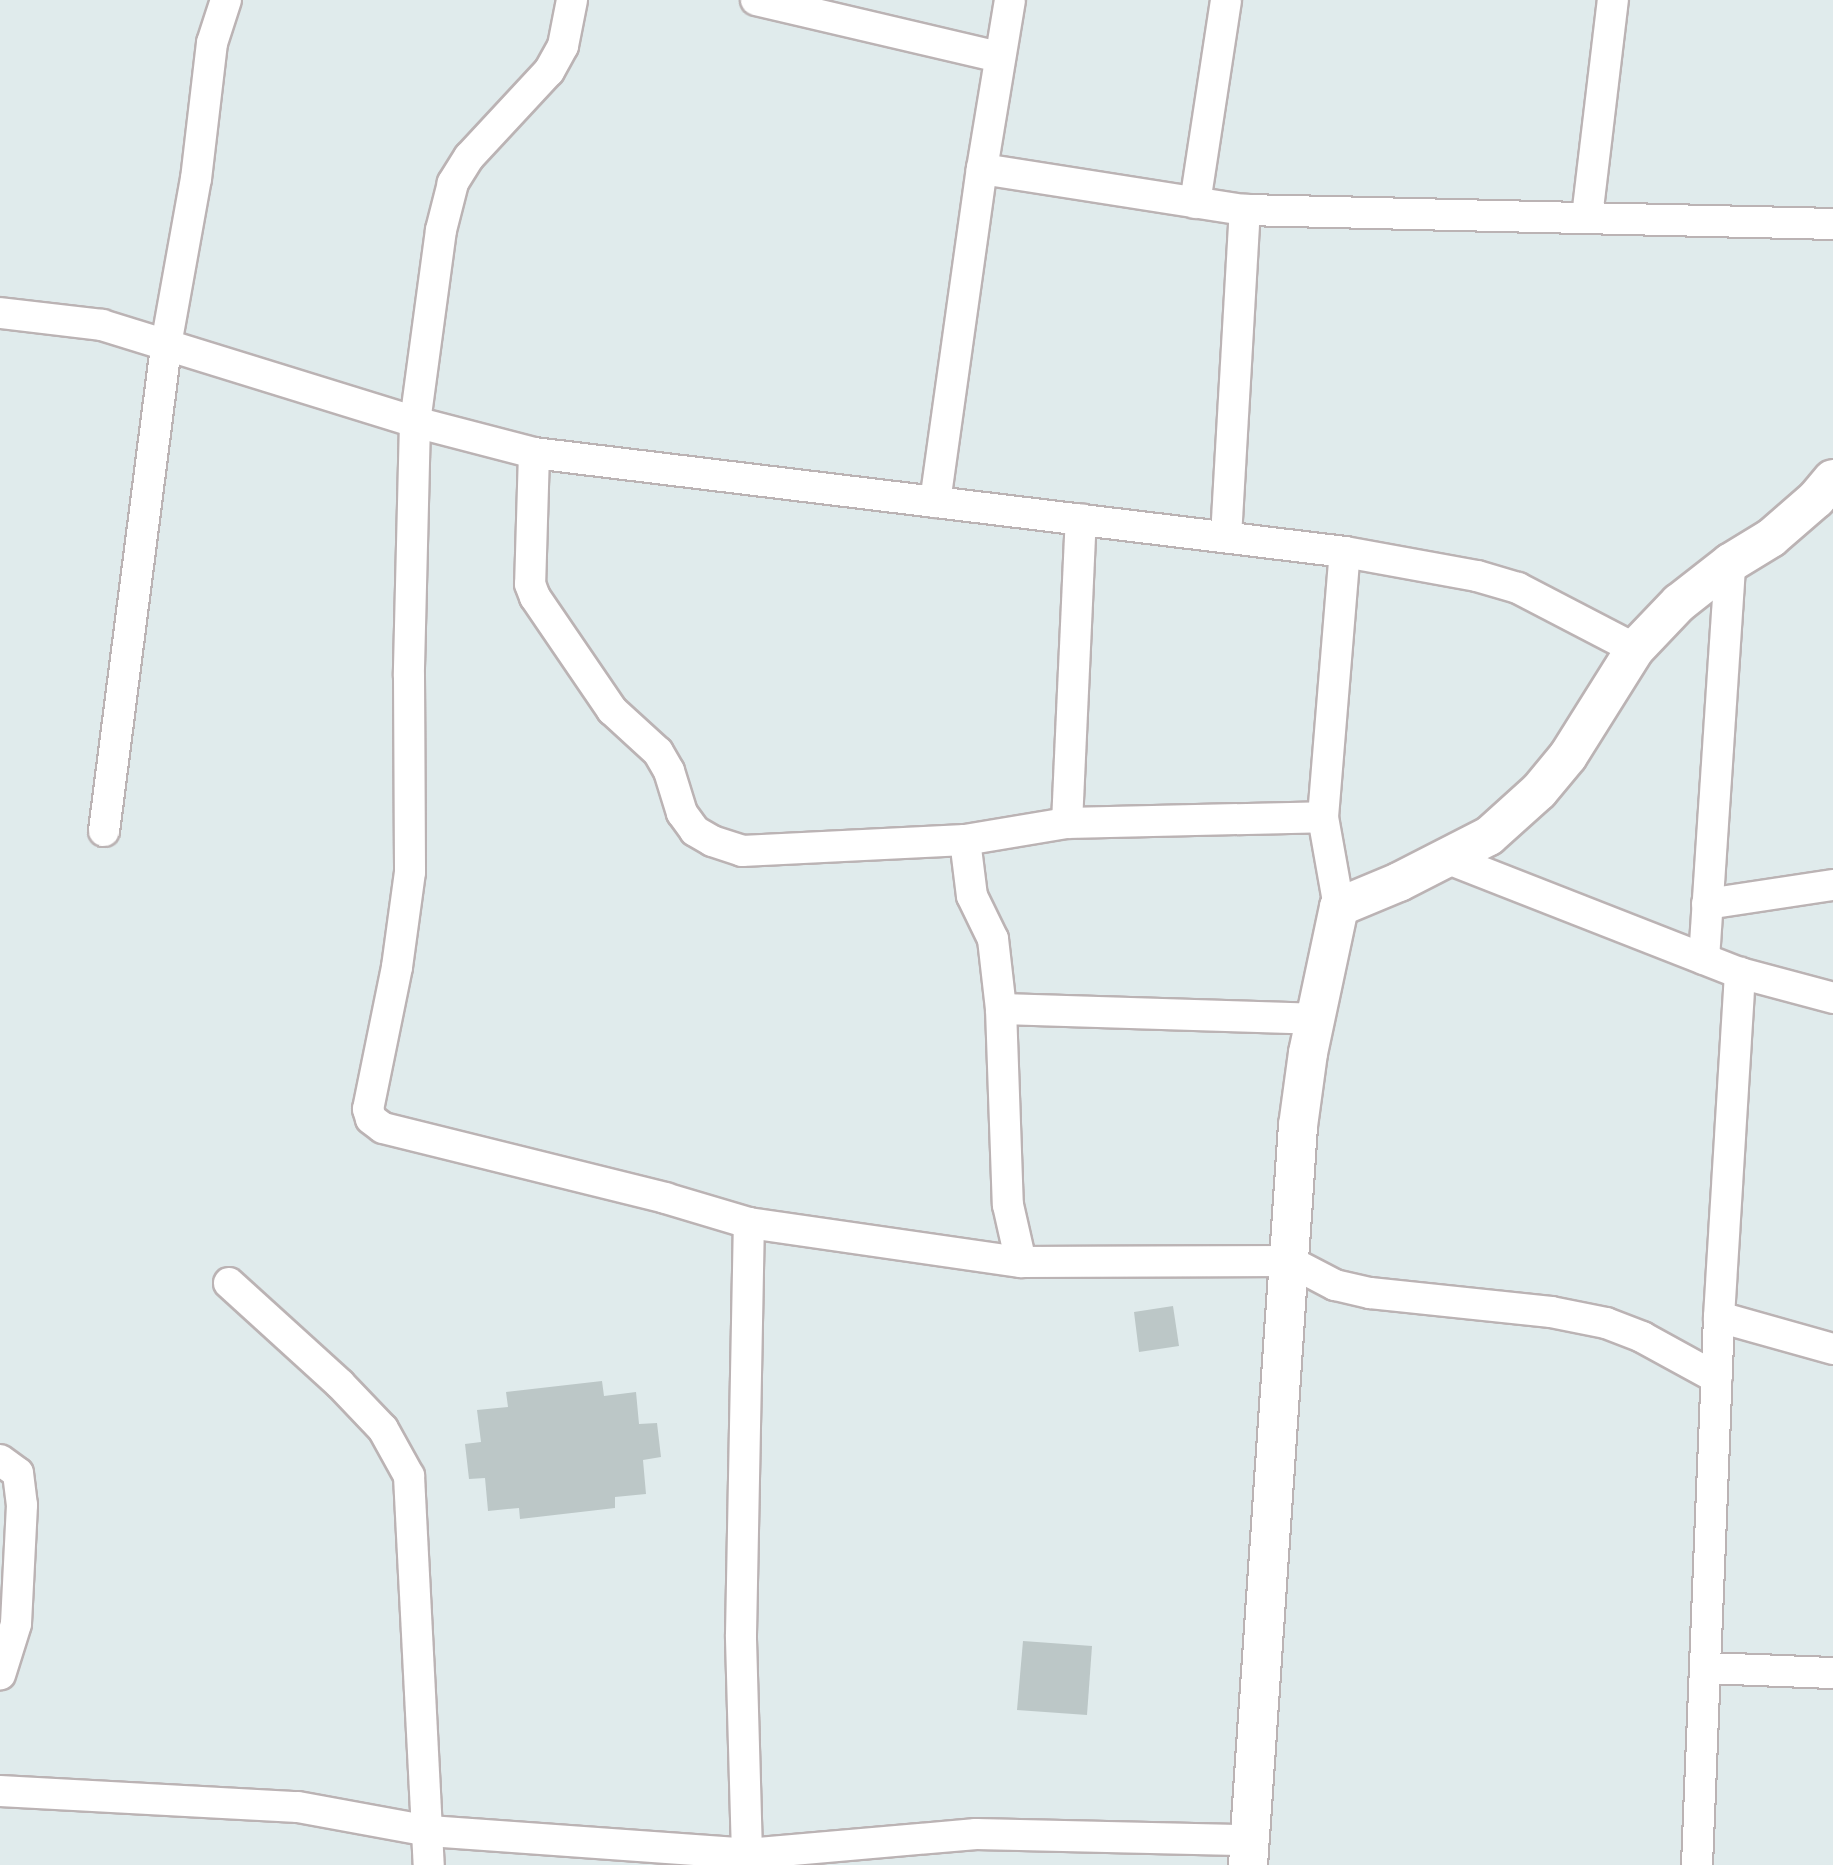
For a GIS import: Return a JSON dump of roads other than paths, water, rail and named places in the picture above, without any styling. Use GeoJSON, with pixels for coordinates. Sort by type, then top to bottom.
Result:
{"type":"FeatureCollection","features":[{"type":"Feature","properties":{"kind":"street"},"geometry":{"type":"LineString","coordinates":[[104,831],[166,345],[196,179],[212,43],[226,0]]}},
{"type":"Feature","properties":{"kind":"street"},"geometry":{"type":"LineString","coordinates":[[572,0],[563,46],[549,71],[469,157],[453,183],[441,230],[415,422],[409,689],[410,872],[397,967],[368,1109],[371,1119],[383,1128],[665,1198],[749,1223],[1021,1262],[1289,1261],[1335,1285],[1370,1293],[1551,1312],[1606,1323],[1642,1337],[1717,1378]]}},
{"type":"Feature","properties":{"kind":"street"},"geometry":{"type":"LineString","coordinates":[[756,0],[999,57]]}},
{"type":"Feature","properties":{"kind":"street"},"geometry":{"type":"LineString","coordinates":[[935,502],[982,169],[1010,0]]}},
{"type":"Feature","properties":{"kind":"street"},"geometry":{"type":"LineString","coordinates":[[1195,203],[1226,0]]}},
{"type":"Feature","properties":{"kind":"street"},"geometry":{"type":"LineString","coordinates":[[1587,217],[1613,0]]}},
{"type":"Feature","properties":{"kind":"street"},"geometry":{"type":"LineString","coordinates":[[982,169],[1245,210],[1833,224]]}},
{"type":"Feature","properties":{"kind":"street"},"geometry":{"type":"LineString","coordinates":[[1226,537],[1245,210]]}},
{"type":"Feature","properties":{"kind":"street"},"geometry":{"type":"LineString","coordinates":[[0,313],[102,325],[415,422],[534,453],[1345,552],[1477,576],[1518,588],[1635,649]]}},
{"type":"Feature","properties":{"kind":"street"},"geometry":{"type":"LineString","coordinates":[[534,453],[530,584],[535,597],[612,710],[658,752],[669,771],[682,813],[695,831],[742,851],[965,840],[1067,823],[1323,817]]}},
{"type":"Feature","properties":{"kind":"street"},"geometry":{"type":"LineString","coordinates":[[1339,907],[1489,836],[1539,791],[1568,756],[1635,649],[1679,603],[1730,563],[1771,538],[1816,499],[1833,479]]}},
{"type":"Feature","properties":{"kind":"street"},"geometry":{"type":"LineString","coordinates":[[1067,823],[1081,519]]}},
{"type":"Feature","properties":{"kind":"street"},"geometry":{"type":"LineString","coordinates":[[0,1791],[298,1807],[429,1831],[747,1854],[880,1852],[992,1834],[1248,1853],[1298,1126],[1315,1019],[1339,907],[1323,817],[1345,552]]}},
{"type":"Feature","properties":{"kind":"street"},"geometry":{"type":"LineString","coordinates":[[1704,959],[1730,563]]}},
{"type":"Feature","properties":{"kind":"street"},"geometry":{"type":"LineString","coordinates":[[965,840],[972,896],[993,939],[1001,1009],[1008,1205],[1021,1262]]}},
{"type":"Feature","properties":{"kind":"street"},"geometry":{"type":"LineString","coordinates":[[1446,858],[1740,973],[1833,998]]}},
{"type":"Feature","properties":{"kind":"street"},"geometry":{"type":"LineString","coordinates":[[1707,904],[1833,885]]}},
{"type":"Feature","properties":{"kind":"street"},"geometry":{"type":"LineString","coordinates":[[1697,1865],[1719,1317],[1740,973]]}},
{"type":"Feature","properties":{"kind":"street"},"geometry":{"type":"LineString","coordinates":[[1001,1009],[1315,1019]]}},
{"type":"Feature","properties":{"kind":"street"},"geometry":{"type":"LineString","coordinates":[[747,1854],[741,1635],[749,1223]]}},
{"type":"Feature","properties":{"kind":"street"},"geometry":{"type":"LineString","coordinates":[[229,1283],[340,1384],[383,1429],[409,1476],[429,1865]]}},
{"type":"Feature","properties":{"kind":"street"},"geometry":{"type":"LineString","coordinates":[[1719,1317],[1833,1349]]}},
{"type":"Feature","properties":{"kind":"street"},"geometry":{"type":"LineString","coordinates":[[0,1460],[18,1473],[22,1505],[16,1624],[0,1675]]}},
{"type":"Feature","properties":{"kind":"street"},"geometry":{"type":"LineString","coordinates":[[1707,1668],[1833,1673]]}}]}
